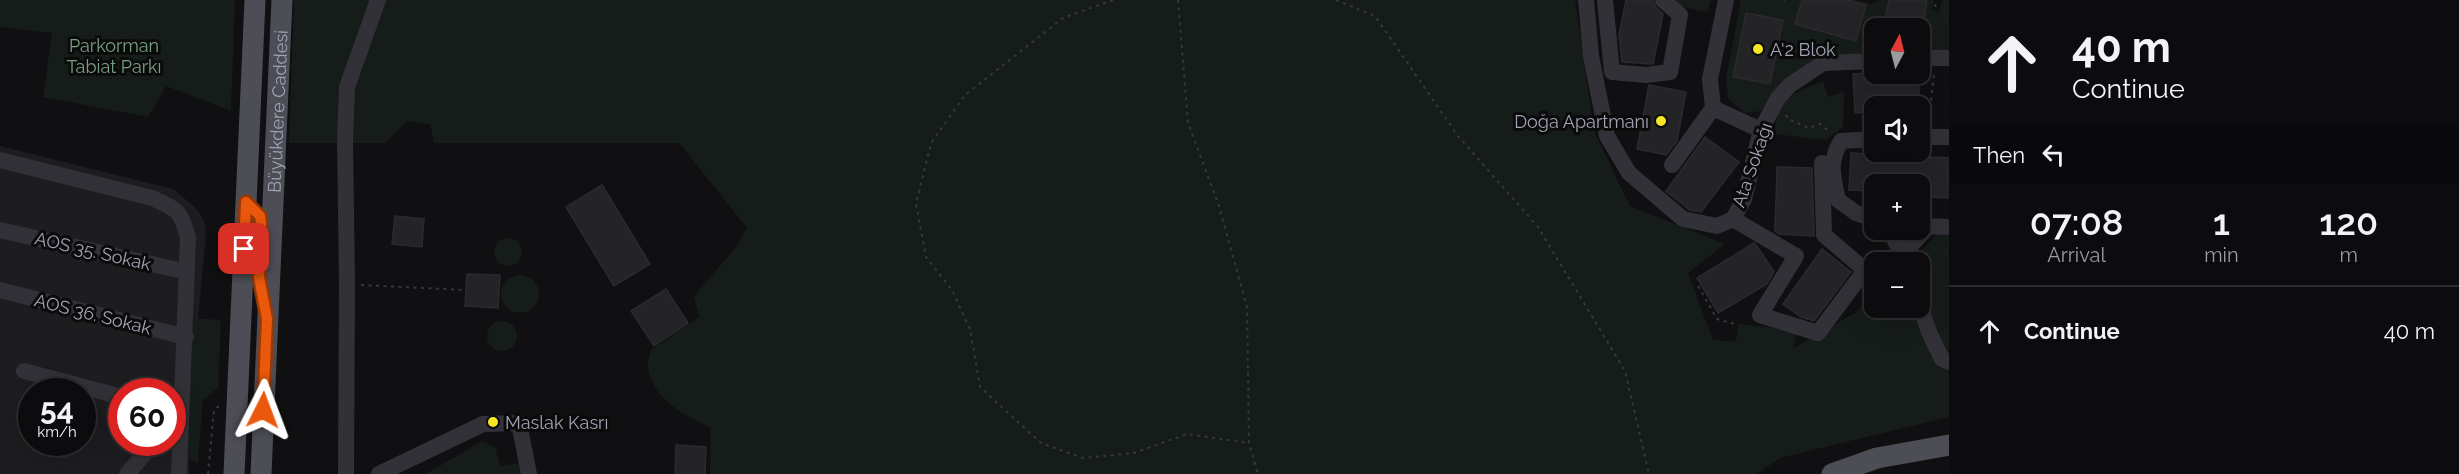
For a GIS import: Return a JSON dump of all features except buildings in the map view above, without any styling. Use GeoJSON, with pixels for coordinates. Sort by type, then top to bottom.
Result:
{"type":"FeatureCollection","features":[{"type":"Feature","properties":{"kind":"main road","name":"Büyükdere Caddesi"},"geometry":{"type":"LineString","coordinates":[[234,474],[255,0]]}},
{"type":"Feature","properties":{"kind":"main road","name":"Büyükdere Caddesi"},"geometry":{"type":"LineString","coordinates":[[261,474],[282,0]]}},
{"type":"Feature","properties":{"kind":"main road"},"geometry":{"type":"LineString","coordinates":[[246,202],[260,216],[259,277],[267,319]]}},
{"type":"Feature","properties":{"kind":"main road"},"geometry":{"type":"LineString","coordinates":[[1832,474],[1877,458],[1949,445]]}},
{"type":"Feature","properties":{"kind":"street"},"geometry":{"type":"LineString","coordinates":[[346,474],[345,140],[347,87],[378,0]]}},
{"type":"Feature","properties":{"kind":"street","name":"Ata Sokağı"},"geometry":{"type":"LineString","coordinates":[[1586,0],[1591,56],[1607,136],[1629,173],[1683,219],[1717,226],[1733,219],[1744,199],[1761,129],[1778,98],[1790,86],[1823,63],[1864,61]]}},
{"type":"Feature","properties":{"kind":"street"},"geometry":{"type":"LineString","coordinates":[[1605,0],[1612,72],[1646,75],[1670,72],[1680,15],[1663,0]]}},
{"type":"Feature","properties":{"kind":"street"},"geometry":{"type":"LineString","coordinates":[[1672,165],[1713,108],[1710,80],[1726,0]]}},
{"type":"Feature","properties":{"kind":"street"},"geometry":{"type":"LineString","coordinates":[[1713,108],[1761,129]]}},
{"type":"Feature","properties":{"kind":"street"},"geometry":{"type":"LineString","coordinates":[[1930,136],[1949,137]]}},
{"type":"Feature","properties":{"kind":"street"},"geometry":{"type":"LineString","coordinates":[[1864,140],[1841,141],[1833,154],[1832,170],[1838,200],[1856,213],[1864,216]]}},
{"type":"Feature","properties":{"kind":"street"},"geometry":{"type":"LineString","coordinates":[[0,160],[152,198],[183,216],[188,238],[186,337],[180,378]]}},
{"type":"Feature","properties":{"kind":"street"},"geometry":{"type":"LineString","coordinates":[[1733,219],[1796,256],[1760,315],[1818,333],[1865,270],[1824,235],[1822,163]]}},
{"type":"Feature","properties":{"kind":"street"},"geometry":{"type":"LineString","coordinates":[[1930,226],[1949,227]]}},
{"type":"Feature","properties":{"kind":"street","name":"AOS 35. Sokak"},"geometry":{"type":"LineString","coordinates":[[0,230],[187,272]]}},
{"type":"Feature","properties":{"kind":"street","name":"AOS 36. Sokak"},"geometry":{"type":"LineString","coordinates":[[0,290],[186,337]]}},
{"type":"Feature","properties":{"kind":"street"},"geometry":{"type":"LineString","coordinates":[[1924,318],[1942,359],[1949,362]]}},
{"type":"Feature","properties":{"kind":"street"},"geometry":{"type":"LineString","coordinates":[[24,371],[108,393]]}},
{"type":"Feature","properties":{"kind":"street"},"geometry":{"type":"LineString","coordinates":[[379,474],[483,424],[519,423],[529,474]]}},
{"type":"Feature","properties":{"kind":"street"},"geometry":{"type":"LineString","coordinates":[[127,474],[143,456]]}},
{"type":"Feature","properties":{"kind":"street"},"geometry":{"type":"LineString","coordinates":[[178,456],[179,474]]}},
{"type":"Feature","properties":{"kind":"path"},"geometry":{"type":"LineString","coordinates":[[1113,0],[1063,18],[965,95],[931,143],[916,204],[926,257],[952,290],[970,329],[980,387],[1041,443],[1083,458],[1134,453],[1187,434],[1250,443]]}},
{"type":"Feature","properties":{"kind":"path"},"geometry":{"type":"LineString","coordinates":[[1178,0],[1188,123],[1218,203],[1247,307],[1250,443],[1258,474]]}},
{"type":"Feature","properties":{"kind":"path"},"geometry":{"type":"LineString","coordinates":[[1336,0],[1375,16],[1458,136],[1538,227],[1625,371],[1649,474]]}},
{"type":"Feature","properties":{"kind":"path"},"geometry":{"type":"LineString","coordinates":[[1935,7],[1937,0]]}},
{"type":"Feature","properties":{"kind":"path"},"geometry":{"type":"LineString","coordinates":[[1930,96],[1935,58]]}},
{"type":"Feature","properties":{"kind":"path"},"geometry":{"type":"LineString","coordinates":[[1778,98],[1788,119],[1809,128],[1820,124],[1841,141]]}},
{"type":"Feature","properties":{"kind":"path"},"geometry":{"type":"LineString","coordinates":[[347,284],[466,290]]}},
{"type":"Feature","properties":{"kind":"path"},"geometry":{"type":"LineString","coordinates":[[1698,286],[1717,319],[1738,326]]}},
{"type":"Feature","properties":{"kind":"path"},"geometry":{"type":"LineString","coordinates":[[208,474],[213,417]]}},
{"type":"Feature","properties":{"kind":"shaded area"},"geometry":{"type":"Polygon","coordinates":[[[0,146],[173,189],[195,207],[204,220],[206,233],[189,419],[189,474],[0,474],[0,146]]]}},
{"type":"Feature","properties":{"kind":"green space","name":"Parkorman Tabiat Parkı"},"geometry":{"type":"Polygon","coordinates":[[[0,0],[235,0],[231,111],[166,86],[148,117],[43,97],[52,33],[0,27],[0,0]]]}},
{"type":"Feature","properties":{"kind":"green space"},"geometry":{"type":"Polygon","coordinates":[[[294,0],[1575,0],[1594,131],[1630,206],[1725,244],[1688,273],[1713,340],[1736,342],[1738,324],[1797,330],[1794,348],[1855,313],[1864,304],[1864,318],[1930,318],[1930,252],[1919,252],[1939,233],[1949,234],[1949,417],[1780,458],[1757,474],[710,474],[711,428],[681,412],[664,398],[651,379],[648,361],[651,350],[699,317],[694,296],[737,246],[747,228],[679,143],[434,143],[430,124],[407,121],[385,143],[289,143],[294,0]]]}},
{"type":"Feature","properties":{"kind":"green space"},"geometry":{"type":"Polygon","coordinates":[[[1671,0],[1711,0],[1708,12],[1678,6],[1671,0]]]}},
{"type":"Feature","properties":{"kind":"green space"},"geometry":{"type":"Polygon","coordinates":[[[1741,0],[1856,0],[1871,4],[1881,0],[1934,0],[1932,10],[1939,12],[1942,0],[1949,0],[1949,54],[1930,55],[1930,18],[1864,18],[1864,57],[1818,60],[1783,87],[1761,111],[1745,113],[1728,99],[1726,78],[1741,0]]]}},
{"type":"Feature","properties":{"kind":"green space"},"geometry":{"type":"Polygon","coordinates":[[[1823,81],[1828,97],[1844,92],[1843,127],[1826,140],[1774,134],[1779,106],[1795,93],[1823,81]]]}},
{"type":"Feature","properties":{"kind":"green space"},"geometry":{"type":"Polygon","coordinates":[[[508,238],[518,242],[522,252],[518,262],[508,266],[498,262],[494,252],[498,242],[508,238]]]}},
{"type":"Feature","properties":{"kind":"green space"},"geometry":{"type":"Polygon","coordinates":[[[520,275],[534,280],[539,294],[534,308],[520,313],[506,308],[501,294],[506,280],[520,275]]]}},
{"type":"Feature","properties":{"kind":"green space"},"geometry":{"type":"Polygon","coordinates":[[[191,318],[221,320],[218,388],[203,400],[198,462],[182,460],[182,456],[186,456],[186,397],[191,318]]]}},
{"type":"Feature","properties":{"kind":"green space"},"geometry":{"type":"Polygon","coordinates":[[[502,321],[508,322],[516,330],[516,342],[508,350],[502,351],[496,350],[488,342],[487,336],[488,330],[496,322],[502,321]]]}},
{"type":"Feature","properties":{"kind":"green space"},"geometry":{"type":"Polygon","coordinates":[[[482,441],[495,447],[500,466],[522,463],[523,474],[426,474],[482,441]]]}},
{"type":"Feature","properties":{"kind":"place","name":"A'2 Blok"},"geometry":{"type":"Point","coordinates":[1758,49]}},
{"type":"Feature","properties":{"kind":"place","name":"Doğa Apartmanı"},"geometry":{"type":"Point","coordinates":[1661,121]}},
{"type":"Feature","properties":{"kind":"place","name":"Maslak Kasrı"},"geometry":{"type":"Point","coordinates":[493,422]}},
{"type":"Feature","properties":{"kind":"route"},"geometry":{"type":"LineString","coordinates":[[244,249],[246,202],[260,216],[261,222],[259,277],[267,319],[263,410]]}}]}
